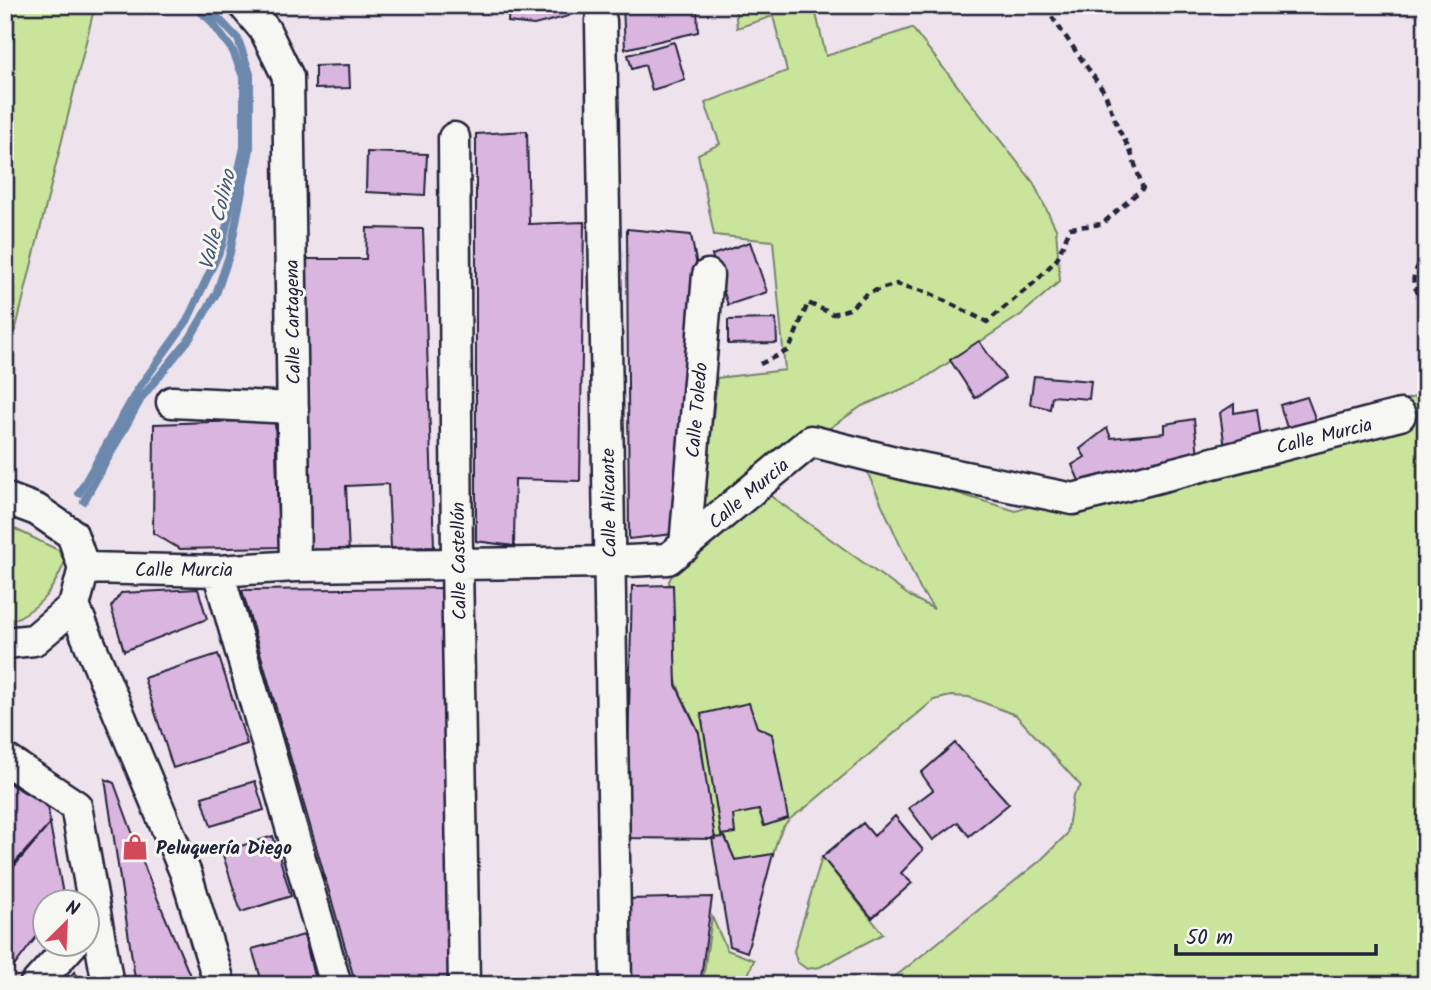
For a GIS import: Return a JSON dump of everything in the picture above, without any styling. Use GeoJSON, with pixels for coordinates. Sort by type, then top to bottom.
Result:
{"type":"FeatureCollection","features":[{"type":"Feature","properties":{"kind":"street","name":"Calle Cartagena"},"geometry":{"type":"LineString","coordinates":[[244,5],[265,30],[288,77],[295,566]]}},
{"type":"Feature","properties":{"kind":"street","name":"Calle Alicante"},"geometry":{"type":"LineString","coordinates":[[601,21],[616,985]]}},
{"type":"Feature","properties":{"kind":"street","name":"Calle Castellón"},"geometry":{"type":"LineString","coordinates":[[454,138],[464,985]]}},
{"type":"Feature","properties":{"kind":"street","name":"Calle Toledo"},"geometry":{"type":"LineString","coordinates":[[685,546],[708,275]]}},
{"type":"Feature","properties":{"kind":"street"},"geometry":{"type":"LineString","coordinates":[[172,402],[293,408]]}},
{"type":"Feature","properties":{"kind":"street","name":"Calle Murcia"},"geometry":{"type":"LineString","coordinates":[[84,568],[218,571],[295,566],[668,559],[811,441],[911,466],[1073,499],[1400,415]]}},
{"type":"Feature","properties":{"kind":"street"},"geometry":{"type":"LineString","coordinates":[[5,498],[37,510],[72,534],[84,568],[74,606],[34,640],[5,643]]}},
{"type":"Feature","properties":{"kind":"street"},"geometry":{"type":"LineString","coordinates":[[218,571],[336,985]]}},
{"type":"Feature","properties":{"kind":"street"},"geometry":{"type":"LineString","coordinates":[[74,606],[186,874],[220,985]]}},
{"type":"Feature","properties":{"kind":"street"},"geometry":{"type":"LineString","coordinates":[[5,759],[76,806],[87,888]]}},
{"type":"Feature","properties":{"kind":"street"},"geometry":{"type":"LineString","coordinates":[[35,985],[59,958]]}},
{"type":"Feature","properties":{"kind":"street"},"geometry":{"type":"LineString","coordinates":[[100,958],[107,985]]}},
{"type":"Feature","properties":{"kind":"path"},"geometry":{"type":"LineString","coordinates":[[760,364],[789,350],[808,303],[833,314],[849,309],[867,293],[897,284],[929,293],[987,322],[1036,281],[1057,259],[1070,228],[1102,224],[1143,188],[1105,93],[1052,17],[1047,5]]}},
{"type":"Feature","properties":{"kind":"path"},"geometry":{"type":"LineString","coordinates":[[1426,255],[1417,266],[1412,279],[1417,293],[1426,301]]}},
{"type":"Feature","properties":{"kind":"path"},"geometry":{"type":"LineString","coordinates":[[1426,346],[1418,365],[1426,376]]}},
{"type":"Feature","properties":{"kind":"green space"},"geometry":{"type":"Polygon","coordinates":[[[5,5],[95,5],[5,373],[5,5]]]}},
{"type":"Feature","properties":{"kind":"green space"},"geometry":{"type":"Polygon","coordinates":[[[735,5],[814,5],[826,56],[912,28],[1033,182],[1056,229],[1060,281],[1022,314],[919,382],[862,406],[702,522],[717,378],[785,370],[773,241],[714,235],[698,154],[720,144],[705,103],[787,71],[773,16],[737,28],[735,5]]]}},
{"type":"Feature","properties":{"kind":"green space"},"geometry":{"type":"Polygon","coordinates":[[[1426,394],[1426,985],[882,985],[1041,860],[1067,834],[1073,796],[1081,786],[1016,715],[969,697],[951,696],[934,700],[791,818],[780,833],[773,854],[735,860],[725,837],[712,838],[701,740],[673,672],[669,581],[678,564],[765,492],[911,597],[934,609],[920,589],[864,465],[1016,511],[1130,473],[1426,394]]]}},
{"type":"Feature","properties":{"kind":"green space"},"geometry":{"type":"Polygon","coordinates":[[[5,524],[58,550],[65,562],[42,600],[27,613],[5,624],[5,524]]]}},
{"type":"Feature","properties":{"kind":"green space"},"geometry":{"type":"Polygon","coordinates":[[[822,857],[883,934],[820,967],[807,969],[797,962],[794,951],[822,857]]]}},
{"type":"Feature","properties":{"kind":"green space"},"geometry":{"type":"Polygon","coordinates":[[[712,917],[727,950],[754,960],[744,985],[702,985],[712,917]]]}},
{"type":"Feature","properties":{"kind":"building"},"geometry":{"type":"Polygon","coordinates":[[[509,5],[576,5],[569,16],[534,25],[508,22],[509,5]]]}},
{"type":"Feature","properties":{"kind":"building"},"geometry":{"type":"Polygon","coordinates":[[[623,5],[697,5],[698,32],[625,49],[623,5]]]}},
{"type":"Feature","properties":{"kind":"building"},"geometry":{"type":"Polygon","coordinates":[[[674,42],[685,80],[652,90],[645,65],[632,69],[628,55],[674,42]]]}},
{"type":"Feature","properties":{"kind":"building"},"geometry":{"type":"Polygon","coordinates":[[[349,65],[350,88],[315,89],[315,66],[349,65]]]}},
{"type":"Feature","properties":{"kind":"building"},"geometry":{"type":"Polygon","coordinates":[[[527,131],[529,224],[584,222],[580,481],[515,479],[514,546],[476,541],[476,134],[527,131]]]}},
{"type":"Feature","properties":{"kind":"building"},"geometry":{"type":"Polygon","coordinates":[[[367,152],[427,154],[425,195],[366,192],[367,152]]]}},
{"type":"Feature","properties":{"kind":"building"},"geometry":{"type":"Polygon","coordinates":[[[367,228],[423,229],[434,547],[391,548],[388,484],[346,486],[349,554],[311,549],[306,259],[366,259],[367,228]]]}},
{"type":"Feature","properties":{"kind":"building"},"geometry":{"type":"Polygon","coordinates":[[[627,229],[691,235],[699,276],[673,534],[629,539],[627,229]]]}},
{"type":"Feature","properties":{"kind":"building"},"geometry":{"type":"Polygon","coordinates":[[[750,242],[767,292],[728,305],[712,255],[750,242]]]}},
{"type":"Feature","properties":{"kind":"building"},"geometry":{"type":"Polygon","coordinates":[[[776,319],[777,343],[728,344],[728,320],[776,319]]]}},
{"type":"Feature","properties":{"kind":"building"},"geometry":{"type":"Polygon","coordinates":[[[979,341],[1005,378],[975,398],[950,360],[979,341]]]}},
{"type":"Feature","properties":{"kind":"building"},"geometry":{"type":"Polygon","coordinates":[[[1034,376],[1091,381],[1089,399],[1052,396],[1050,409],[1030,404],[1034,376]]]}},
{"type":"Feature","properties":{"kind":"building"},"geometry":{"type":"Polygon","coordinates":[[[1307,397],[1317,423],[1288,431],[1280,405],[1307,397]]]}},
{"type":"Feature","properties":{"kind":"building"},"geometry":{"type":"Polygon","coordinates":[[[1234,404],[1234,413],[1257,409],[1261,438],[1225,448],[1220,413],[1234,404]]]}},
{"type":"Feature","properties":{"kind":"building"},"geometry":{"type":"Polygon","coordinates":[[[1194,419],[1198,455],[1081,485],[1072,465],[1085,457],[1080,449],[1107,428],[1111,438],[1165,433],[1165,424],[1194,419]]]}},
{"type":"Feature","properties":{"kind":"building"},"geometry":{"type":"Polygon","coordinates":[[[275,420],[279,547],[180,549],[153,533],[154,424],[275,420]]]}},
{"type":"Feature","properties":{"kind":"building"},"geometry":{"type":"Polygon","coordinates":[[[673,585],[676,685],[699,733],[715,839],[626,838],[632,586],[673,585]]]}},
{"type":"Feature","properties":{"kind":"building"},"geometry":{"type":"Polygon","coordinates":[[[442,588],[450,985],[356,985],[242,590],[442,588]]]}},
{"type":"Feature","properties":{"kind":"building"},"geometry":{"type":"Polygon","coordinates":[[[198,589],[207,619],[124,651],[111,607],[121,593],[198,589]]]}},
{"type":"Feature","properties":{"kind":"building"},"geometry":{"type":"Polygon","coordinates":[[[218,654],[247,744],[173,768],[144,678],[218,654]]]}},
{"type":"Feature","properties":{"kind":"building"},"geometry":{"type":"Polygon","coordinates":[[[749,703],[757,727],[772,734],[788,818],[764,826],[759,810],[733,815],[735,833],[721,835],[701,714],[749,703]]]}},
{"type":"Feature","properties":{"kind":"building"},"geometry":{"type":"Polygon","coordinates":[[[955,743],[1009,804],[969,836],[958,822],[933,840],[909,808],[933,790],[921,773],[955,743]]]}},
{"type":"Feature","properties":{"kind":"building"},"geometry":{"type":"Polygon","coordinates":[[[105,779],[114,783],[150,881],[194,985],[136,985],[105,779]]]}},
{"type":"Feature","properties":{"kind":"building"},"geometry":{"type":"Polygon","coordinates":[[[5,781],[48,806],[50,824],[10,868],[5,865],[5,781]]]}},
{"type":"Feature","properties":{"kind":"building"},"geometry":{"type":"Polygon","coordinates":[[[255,781],[264,810],[211,826],[202,797],[255,781]]]}},
{"type":"Feature","properties":{"kind":"building"},"geometry":{"type":"Polygon","coordinates":[[[895,816],[923,850],[901,873],[912,883],[872,918],[822,857],[863,823],[874,836],[895,816]]]}},
{"type":"Feature","properties":{"kind":"building"},"geometry":{"type":"Polygon","coordinates":[[[50,824],[62,888],[32,888],[32,943],[6,977],[5,877],[50,824]]]}},
{"type":"Feature","properties":{"kind":"building"},"geometry":{"type":"Polygon","coordinates":[[[273,836],[291,896],[241,912],[222,852],[273,836]]]}},
{"type":"Feature","properties":{"kind":"building"},"geometry":{"type":"Polygon","coordinates":[[[725,837],[735,860],[773,854],[747,952],[730,946],[712,838],[725,837]]]}},
{"type":"Feature","properties":{"kind":"building"},"geometry":{"type":"Polygon","coordinates":[[[712,897],[700,985],[630,985],[629,899],[712,897]]]}},
{"type":"Feature","properties":{"kind":"building"},"geometry":{"type":"Polygon","coordinates":[[[304,935],[316,985],[263,985],[252,949],[304,935]]]}},
{"type":"Feature","properties":{"kind":"building"},"geometry":{"type":"Polygon","coordinates":[[[75,971],[78,985],[62,985],[75,971]]]}},
{"type":"Feature","properties":{"kind":"waterway"},"geometry":{"type":"LineString","coordinates":[[79,493],[138,389],[187,321],[222,246],[244,147],[244,79],[233,51],[210,20],[193,5]]}},
{"type":"Feature","properties":{"kind":"waterway","name":"Valle Colino"},"geometry":{"type":"LineString","coordinates":[[84,501],[142,397],[190,338],[216,294],[230,253],[250,149],[250,74],[238,39],[206,5]]}},
{"type":"Feature","properties":{"kind":"place","name":"Peluquería Diego"},"geometry":{"type":"Point","coordinates":[135,847]}}]}
